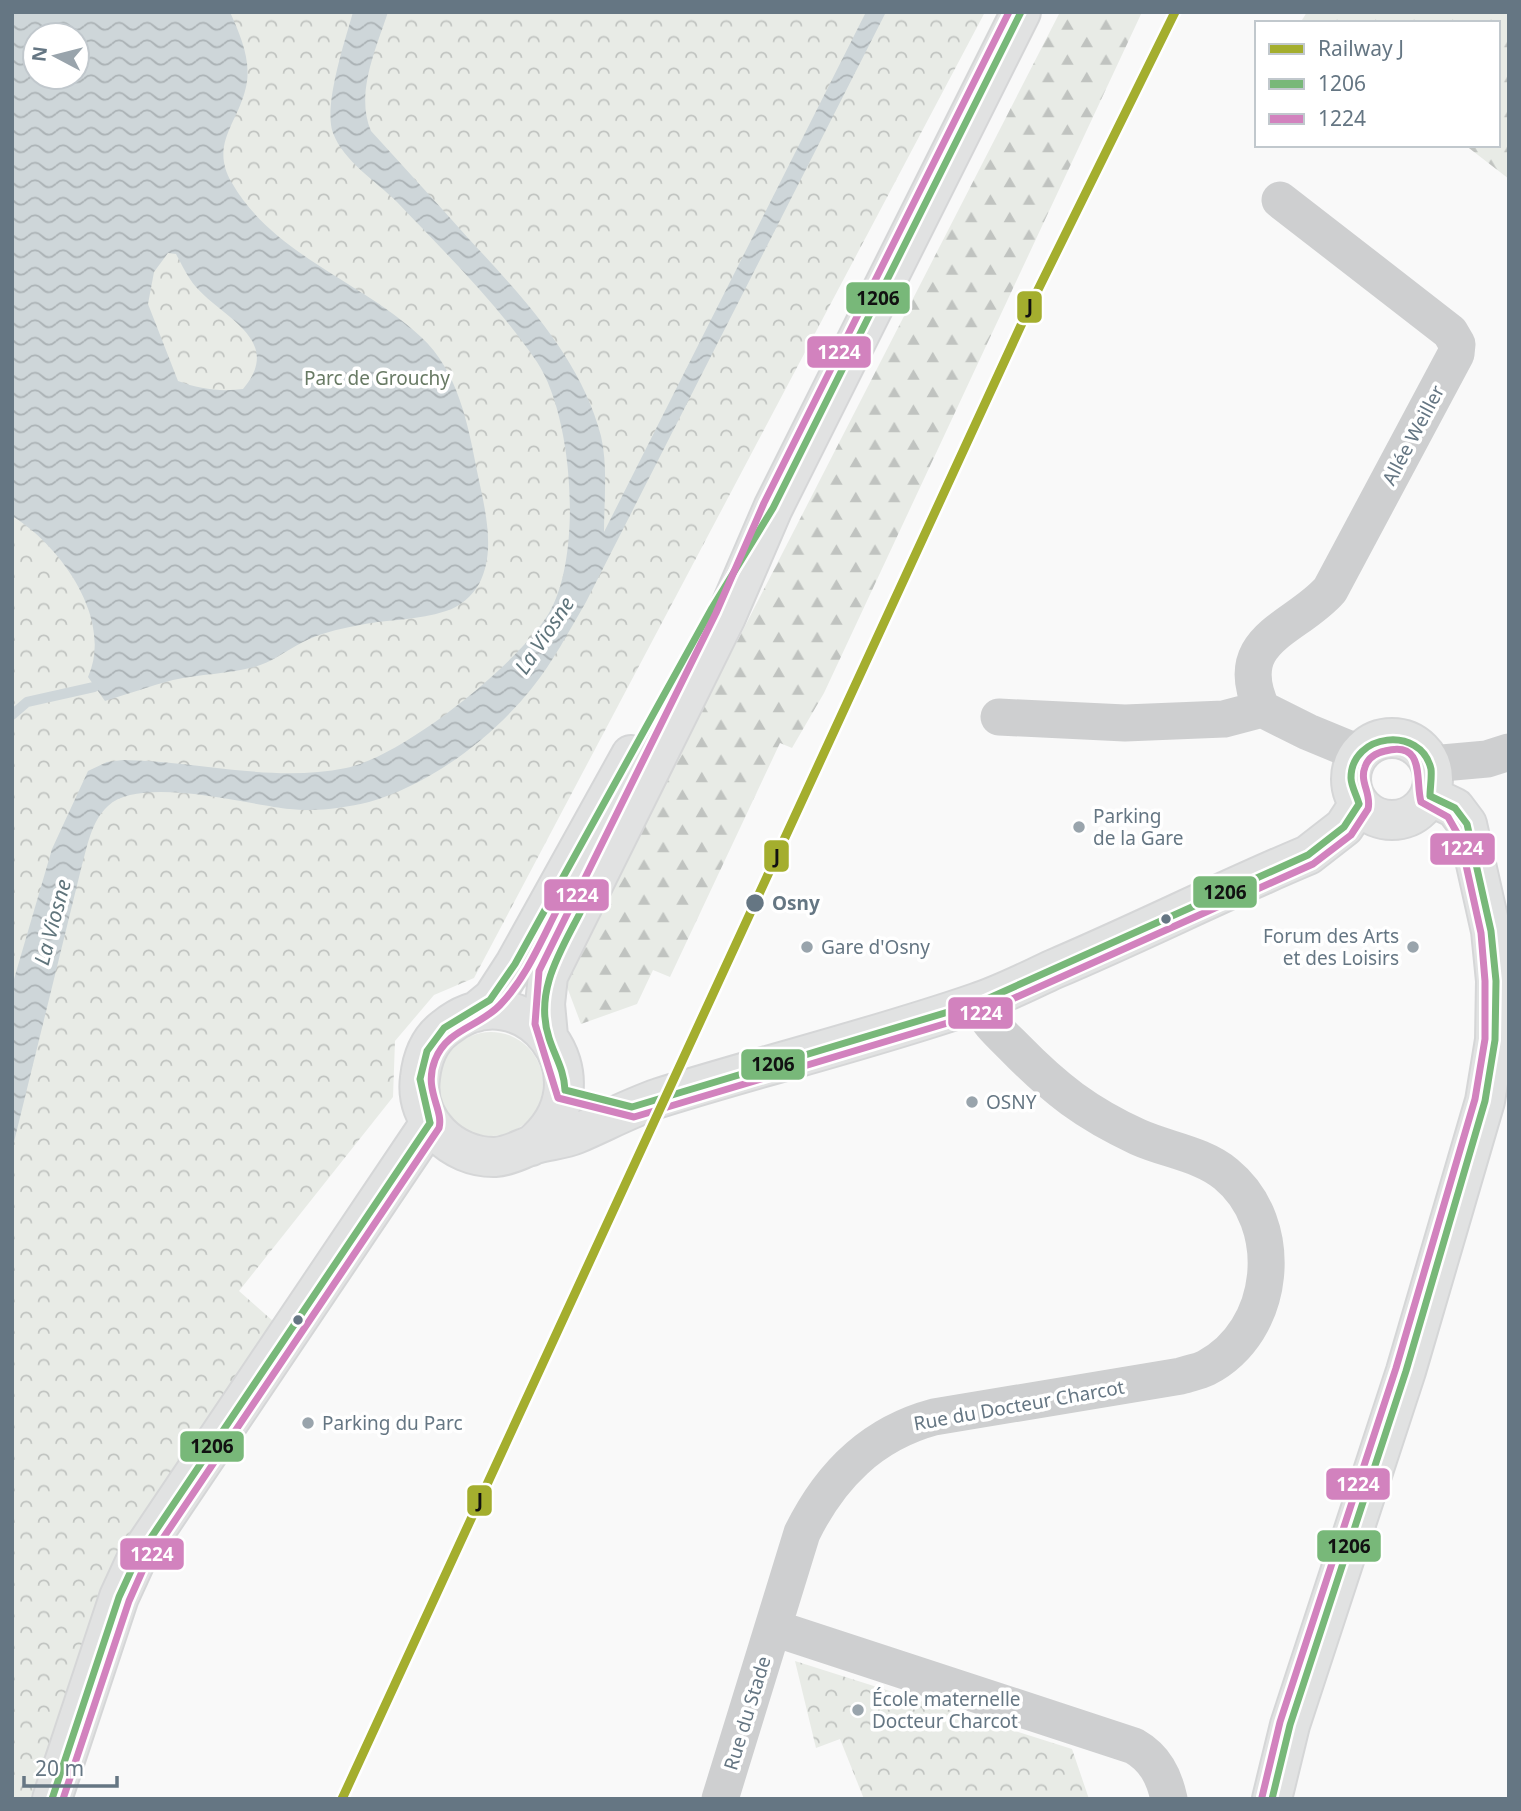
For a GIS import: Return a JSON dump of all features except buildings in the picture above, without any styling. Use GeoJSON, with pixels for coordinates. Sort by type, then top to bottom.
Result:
{"type":"FeatureCollection","features":[{"type":"Feature","properties":{"kind":"main road"},"geometry":{"type":"LineString","coordinates":[[531,1146],[554,1122],[565,1090],[564,1071],[548,1036],[545,1004],[548,976],[720,629],[773,508],[1021,12]]}},
{"type":"Feature","properties":{"kind":"main road"},"geometry":{"type":"LineString","coordinates":[[476,1012],[492,998],[515,964],[712,608],[773,508]]}},
{"type":"Feature","properties":{"kind":"main road"},"geometry":{"type":"LineString","coordinates":[[1272,1799],[1290,1724],[1497,1101],[1494,1041],[1496,981],[1491,931],[1467,824],[1431,780],[1424,751],[1412,742],[1398,737],[1377,740],[1359,753],[1350,779],[1359,804],[1368,813],[1391,820],[1414,814],[1431,780]]}},
{"type":"Feature","properties":{"kind":"main road"},"geometry":{"type":"LineString","coordinates":[[548,1036],[533,1023],[516,1014],[496,1010],[476,1012],[457,1019],[441,1031],[429,1046],[421,1065],[419,1085],[422,1105],[430,1123],[442,1138],[458,1149],[476,1155],[514,1154],[531,1146],[573,1135],[632,1107],[978,1003],[1308,855],[1344,827],[1359,804]]}},
{"type":"Feature","properties":{"kind":"main road"},"geometry":{"type":"LineString","coordinates":[[565,1090],[632,1107]]}},
{"type":"Feature","properties":{"kind":"main road"},"geometry":{"type":"LineString","coordinates":[[51,1799],[114,1609],[136,1560],[430,1123]]}},
{"type":"Feature","properties":{"kind":"street","name":"Allée Weiller"},"geometry":{"type":"LineString","coordinates":[[1262,709],[1255,693],[1253,678],[1257,651],[1273,633],[1316,606],[1330,590],[1456,354],[1457,344],[1450,332],[1280,200]]}},
{"type":"Feature","properties":{"kind":"street"},"geometry":{"type":"LineString","coordinates":[[999,717],[1125,723],[1224,719],[1262,709],[1308,733],[1359,753]]}},
{"type":"Feature","properties":{"kind":"street"},"geometry":{"type":"LineString","coordinates":[[1431,780],[1509,752]]}},
{"type":"Feature","properties":{"kind":"street","name":"Rue du Docteur Charcot"},"geometry":{"type":"LineString","coordinates":[[774,1628],[802,1533],[817,1502],[838,1475],[881,1438],[909,1424],[934,1417],[1181,1376],[1206,1368],[1230,1350],[1247,1331],[1259,1308],[1265,1287],[1267,1256],[1255,1212],[1240,1187],[1225,1173],[1204,1160],[1139,1138],[1069,1100],[997,1030],[978,1003]]}},
{"type":"Feature","properties":{"kind":"street"},"geometry":{"type":"LineString","coordinates":[[774,1628],[1134,1746],[1145,1753],[1159,1769],[1169,1799]]}},
{"type":"Feature","properties":{"kind":"street","name":"Rue du Stade"},"geometry":{"type":"LineString","coordinates":[[720,1799],[774,1628]]}},
{"type":"Feature","properties":{"kind":"green space","name":"Parc de Grouchy"},"geometry":{"type":"Polygon","coordinates":[[[12,12],[985,12],[474,978],[434,995],[395,1041],[393,1097],[239,1291],[273,1321],[120,1551],[30,1799],[12,1799],[12,12]]]}},
{"type":"Feature","properties":{"kind":"green space"},"geometry":{"type":"Polygon","coordinates":[[[1060,12],[1142,12],[824,693],[792,748],[780,743],[670,977],[653,970],[637,1004],[581,1024],[564,979],[1060,12]]]}},
{"type":"Feature","properties":{"kind":"green space"},"geometry":{"type":"Polygon","coordinates":[[[1307,12],[1509,12],[1509,179],[1468,147],[1500,147],[1500,21],[1302,20],[1307,12]]]}},
{"type":"Feature","properties":{"kind":"green space"},"geometry":{"type":"Polygon","coordinates":[[[491,1032],[511,1036],[528,1047],[539,1064],[543,1084],[539,1104],[528,1121],[511,1132],[491,1136],[471,1132],[454,1121],[443,1104],[439,1084],[443,1064],[454,1047],[471,1036],[491,1032]]]}},
{"type":"Feature","properties":{"kind":"green space","name":"École maternelle Docteur Charcot"},"geometry":{"type":"Polygon","coordinates":[[[795,1661],[1072,1749],[1089,1799],[864,1799],[840,1739],[816,1748],[795,1661]]]}},
{"type":"Feature","properties":{"kind":"water"},"geometry":{"type":"Polygon","coordinates":[[[12,12],[230,12],[242,41],[248,70],[245,91],[224,147],[226,170],[250,208],[271,230],[398,318],[421,337],[444,366],[460,399],[474,453],[485,513],[487,557],[479,584],[465,600],[446,611],[424,617],[335,630],[309,639],[260,665],[173,680],[105,701],[88,677],[94,655],[94,631],[88,608],[64,564],[30,529],[12,516],[12,12]],[[168,253],[154,272],[148,304],[178,381],[210,389],[243,389],[254,372],[257,357],[254,344],[234,320],[196,287],[176,254],[168,253]]]}},
{"type":"Feature","properties":{"kind":"water","name":"La Viosne"},"geometry":{"type":"Polygon","coordinates":[[[353,12],[388,12],[366,87],[365,102],[371,131],[528,305],[564,354],[579,380],[592,407],[603,448],[604,532],[866,12],[886,12],[586,602],[547,668],[516,707],[459,757],[415,784],[369,802],[330,809],[300,810],[169,792],[124,797],[102,812],[85,852],[12,1150],[12,986],[52,849],[88,771],[107,762],[123,760],[263,772],[318,772],[346,768],[370,760],[428,727],[487,681],[534,634],[549,613],[560,588],[567,557],[569,486],[566,450],[549,386],[537,362],[488,300],[397,202],[353,162],[333,133],[333,90],[353,12]]]}},
{"type":"Feature","properties":{"kind":"waterway"},"geometry":{"type":"LineString","coordinates":[[12,715],[27,702],[94,687]]}},
{"type":"Feature","properties":{"kind":"rail line","name":"J"},"geometry":{"type":"LineString","coordinates":[[342,1799],[1029,308],[1175,12]]}},
{"type":"Feature","properties":{"kind":"transit line","name":"1224"},"geometry":{"type":"LineString","coordinates":[[1009,12],[764,503],[716,613],[539,971],[535,1024],[558,1098],[634,1117],[981,1013],[1313,864],[1351,835],[1368,809],[1364,772],[1370,759],[1382,752],[1398,749],[1407,751],[1413,757],[1421,802],[1448,817],[1460,838],[1481,933],[1485,981],[1485,1039],[1475,1099],[1396,1368],[1280,1722],[1262,1797]]}},
{"type":"Feature","properties":{"kind":"transit line","name":"1206"},"geometry":{"type":"LineString","coordinates":[[430,1123],[420,1079],[427,1051],[444,1028],[490,1000],[515,964],[712,608],[773,508],[1021,12]]}},
{"type":"Feature","properties":{"kind":"transit line","name":"1206"},"geometry":{"type":"LineString","coordinates":[[1359,804],[1351,781],[1354,763],[1362,751],[1387,740],[1414,746],[1425,755],[1431,769],[1430,796]]}},
{"type":"Feature","properties":{"kind":"transit line","name":"1206"},"geometry":{"type":"LineString","coordinates":[[1272,1799],[1290,1725],[1406,1371],[1485,1101],[1495,1040],[1496,981],[1491,931],[1467,824],[1455,808],[1430,796]]}},
{"type":"Feature","properties":{"kind":"transit line","name":"1206"},"geometry":{"type":"LineString","coordinates":[[565,1090],[632,1107],[978,1003],[1308,855],[1344,827],[1359,804]]}},
{"type":"Feature","properties":{"kind":"transit line","name":"1224"},"geometry":{"type":"LineString","coordinates":[[63,1799],[129,1601],[145,1565],[439,1128],[439,1114],[431,1081],[440,1050],[447,1041],[500,1005],[518,983],[558,908]]}},
{"type":"Feature","properties":{"kind":"transit line","name":"1206"},"geometry":{"type":"LineString","coordinates":[[565,1090],[561,1069],[549,1038],[545,1005],[551,973],[580,913]]}},
{"type":"Feature","properties":{"kind":"transit line","name":"1206"},"geometry":{"type":"LineString","coordinates":[[52,1799],[119,1597],[136,1560],[430,1123]]}},
{"type":"Feature","properties":{"kind":"place","name":"Parking de la Gare"},"geometry":{"type":"Point","coordinates":[1079,827]}},
{"type":"Feature","properties":{"kind":"place","name":"Osny"},"geometry":{"type":"Point","coordinates":[755,903]}},
{"type":"Feature","properties":{"kind":"place","name":"Gare d'Osny"},"geometry":{"type":"Point","coordinates":[807,947]}},
{"type":"Feature","properties":{"kind":"place","name":"Forum des Arts et des Loisirs"},"geometry":{"type":"Point","coordinates":[1413,947]}},
{"type":"Feature","properties":{"kind":"place","name":"OSNY"},"geometry":{"type":"Point","coordinates":[972,1102]}},
{"type":"Feature","properties":{"kind":"place","name":"Parking du Parc"},"geometry":{"type":"Point","coordinates":[308,1423]}},
{"type":"Feature","properties":{"kind":"place","name":"École maternelle Docteur Charcot"},"geometry":{"type":"Point","coordinates":[858,1710]}}]}
